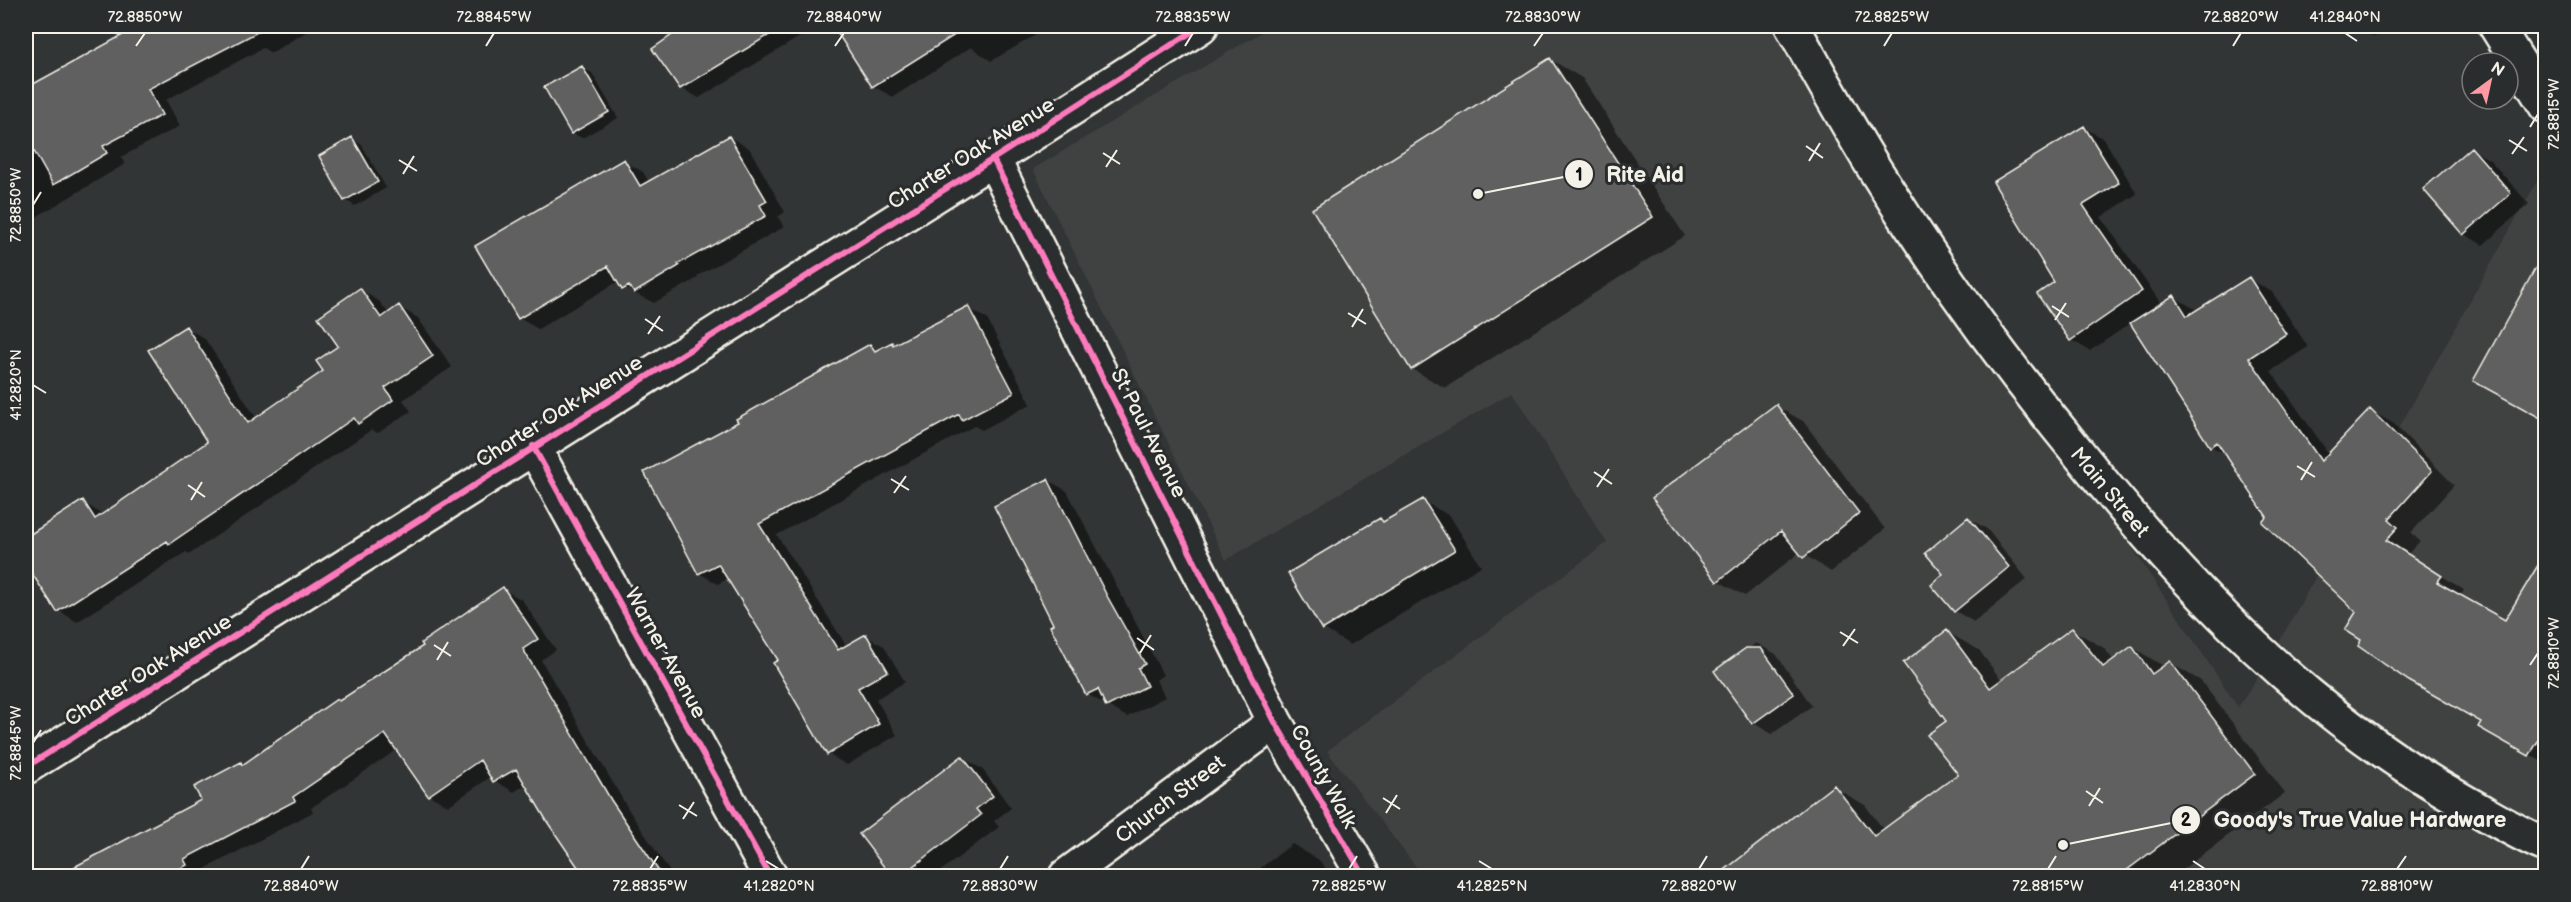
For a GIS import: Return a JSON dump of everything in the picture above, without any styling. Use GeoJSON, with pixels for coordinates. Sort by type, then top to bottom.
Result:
{"type":"FeatureCollection","features":[{"type":"Feature","properties":{"kind":"street","name":"Charter Oak Avenue"},"geometry":{"type":"LineString","coordinates":[[26,767],[1202,26]]}},
{"type":"Feature","properties":{"kind":"street","name":"Main Street"},"geometry":{"type":"LineString","coordinates":[[1792,26],[1876,172],[1956,294],[2033,397],[2136,524],[2206,602],[2340,721],[2428,783],[2546,845]]}},
{"type":"Feature","properties":{"kind":"street"},"geometry":{"type":"LineString","coordinates":[[2496,26],[2546,106]]}},
{"type":"Feature","properties":{"kind":"street","name":"St Paul Avenue"},"geometry":{"type":"LineString","coordinates":[[993,159],[1275,722]]}},
{"type":"Feature","properties":{"kind":"street","name":"Warner Avenue"},"geometry":{"type":"LineString","coordinates":[[533,446],[770,876]]}},
{"type":"Feature","properties":{"kind":"street","name":"Church Street"},"geometry":{"type":"LineString","coordinates":[[1066,876],[1275,722]]}},
{"type":"Feature","properties":{"kind":"street","name":"County Walk"},"geometry":{"type":"LineString","coordinates":[[1275,722],[1364,876]]}},
{"type":"Feature","properties":{"kind":"shaded area"},"geometry":{"type":"Polygon","coordinates":[[[1272,26],[1784,26],[2238,707],[2269,660],[2545,167],[2545,876],[1423,876],[1327,751],[1607,543],[1512,392],[1226,560],[1033,169],[1272,26]]]}},
{"type":"Feature","properties":{"kind":"building"},"geometry":{"type":"Polygon","coordinates":[[[139,26],[269,26],[148,89],[162,115],[103,146],[107,153],[53,185],[26,137],[26,88],[139,26]]]}},
{"type":"Feature","properties":{"kind":"building"},"geometry":{"type":"Polygon","coordinates":[[[685,26],[784,26],[680,89],[652,49],[685,26]]]}},
{"type":"Feature","properties":{"kind":"building"},"geometry":{"type":"Polygon","coordinates":[[[833,26],[969,26],[872,87],[833,26]]]}},
{"type":"Feature","properties":{"kind":"building"},"geometry":{"type":"Polygon","coordinates":[[[1550,58],[1653,217],[1411,370],[1312,209],[1550,58]]]}},
{"type":"Feature","properties":{"kind":"building"},"geometry":{"type":"Polygon","coordinates":[[[582,66],[609,112],[571,134],[544,87],[582,66]]]}},
{"type":"Feature","properties":{"kind":"building"},"geometry":{"type":"Polygon","coordinates":[[[2084,126],[2119,183],[2083,205],[2142,291],[2070,341],[2037,294],[2054,282],[1993,182],[2084,126]]]}},
{"type":"Feature","properties":{"kind":"building"},"geometry":{"type":"Polygon","coordinates":[[[729,136],[767,201],[760,205],[766,216],[678,264],[679,266],[634,293],[629,286],[622,290],[608,266],[518,319],[475,246],[624,159],[640,186],[729,136]]]}},
{"type":"Feature","properties":{"kind":"building"},"geometry":{"type":"Polygon","coordinates":[[[352,137],[378,182],[344,201],[319,156],[352,137]]]}},
{"type":"Feature","properties":{"kind":"building"},"geometry":{"type":"Polygon","coordinates":[[[2471,147],[2511,193],[2463,235],[2423,189],[2471,147]]]}},
{"type":"Feature","properties":{"kind":"building"},"geometry":{"type":"Polygon","coordinates":[[[2546,249],[2546,421],[2473,381],[2546,249]]]}},
{"type":"Feature","properties":{"kind":"building"},"geometry":{"type":"Polygon","coordinates":[[[2249,277],[2286,334],[2249,358],[2321,461],[2370,409],[2432,471],[2389,519],[2398,527],[2386,540],[2442,576],[2437,582],[2505,620],[2546,552],[2546,728],[2529,756],[2478,727],[2481,722],[2409,681],[2358,646],[2361,640],[2345,630],[2356,612],[2262,522],[2267,517],[2217,442],[2210,447],[2130,323],[2174,295],[2187,316],[2249,277]]]}},
{"type":"Feature","properties":{"kind":"building"},"geometry":{"type":"Polygon","coordinates":[[[360,288],[381,318],[399,305],[433,356],[385,388],[393,400],[358,424],[354,418],[169,544],[167,541],[57,612],[27,566],[30,556],[26,549],[26,537],[83,500],[95,519],[207,442],[148,350],[186,326],[248,423],[323,371],[316,361],[338,346],[318,317],[360,288]]]}},
{"type":"Feature","properties":{"kind":"building"},"geometry":{"type":"Polygon","coordinates":[[[968,306],[1014,393],[962,420],[959,414],[759,524],[838,650],[866,634],[888,671],[858,688],[879,724],[827,755],[773,663],[778,660],[718,564],[698,574],[644,472],[738,422],[736,419],[870,344],[875,351],[892,342],[893,345],[968,306]]]}},
{"type":"Feature","properties":{"kind":"building"},"geometry":{"type":"Polygon","coordinates":[[[1776,404],[1859,513],[1803,558],[1781,531],[1717,582],[1652,498],[1776,404]]]}},
{"type":"Feature","properties":{"kind":"building"},"geometry":{"type":"Polygon","coordinates":[[[1048,479],[1107,596],[1145,664],[1138,668],[1147,686],[1106,707],[1098,689],[1086,695],[1050,626],[1053,624],[994,506],[1048,479]]]}},
{"type":"Feature","properties":{"kind":"building"},"geometry":{"type":"Polygon","coordinates":[[[1423,499],[1455,550],[1322,630],[1288,573],[1380,518],[1383,522],[1423,499]]]}},
{"type":"Feature","properties":{"kind":"building"},"geometry":{"type":"Polygon","coordinates":[[[1968,517],[2009,567],[1954,612],[1931,585],[1943,574],[1925,553],[1968,517]]]}},
{"type":"Feature","properties":{"kind":"building"},"geometry":{"type":"Polygon","coordinates":[[[503,587],[538,639],[523,649],[611,800],[662,876],[584,876],[548,823],[516,769],[493,782],[480,760],[428,796],[385,734],[293,797],[295,801],[184,859],[187,865],[166,876],[57,876],[201,800],[194,787],[241,762],[242,765],[337,699],[339,701],[423,646],[421,643],[503,587]]]}},
{"type":"Feature","properties":{"kind":"building"},"geometry":{"type":"Polygon","coordinates":[[[2072,628],[2103,667],[2132,646],[2152,674],[2170,661],[2255,774],[2119,876],[1717,876],[1834,785],[1874,836],[1958,774],[1927,735],[1946,721],[1903,663],[1947,630],[1990,688],[2072,628]]]}},
{"type":"Feature","properties":{"kind":"building"},"geometry":{"type":"Polygon","coordinates":[[[1746,648],[1761,648],[1794,694],[1752,724],[1714,671],[1746,648]]]}},
{"type":"Feature","properties":{"kind":"building"},"geometry":{"type":"Polygon","coordinates":[[[962,756],[993,796],[976,809],[981,815],[901,876],[891,876],[859,834],[962,756]]]}},
{"type":"Feature","properties":{"kind":"cycle path"},"geometry":{"type":"LineString","coordinates":[[26,767],[1201,26]]}},
{"type":"Feature","properties":{"kind":"cycle path"},"geometry":{"type":"LineString","coordinates":[[993,159],[1275,722],[1364,876]]}},
{"type":"Feature","properties":{"kind":"cycle path"},"geometry":{"type":"LineString","coordinates":[[533,446],[770,876]]}},
{"type":"Feature","properties":{"kind":"place","name":"Rite Aid"},"geometry":{"type":"Point","coordinates":[1478,194]}},
{"type":"Feature","properties":{"kind":"place","name":"Goody's True Value Hardware"},"geometry":{"type":"Point","coordinates":[2063,845]}}]}
